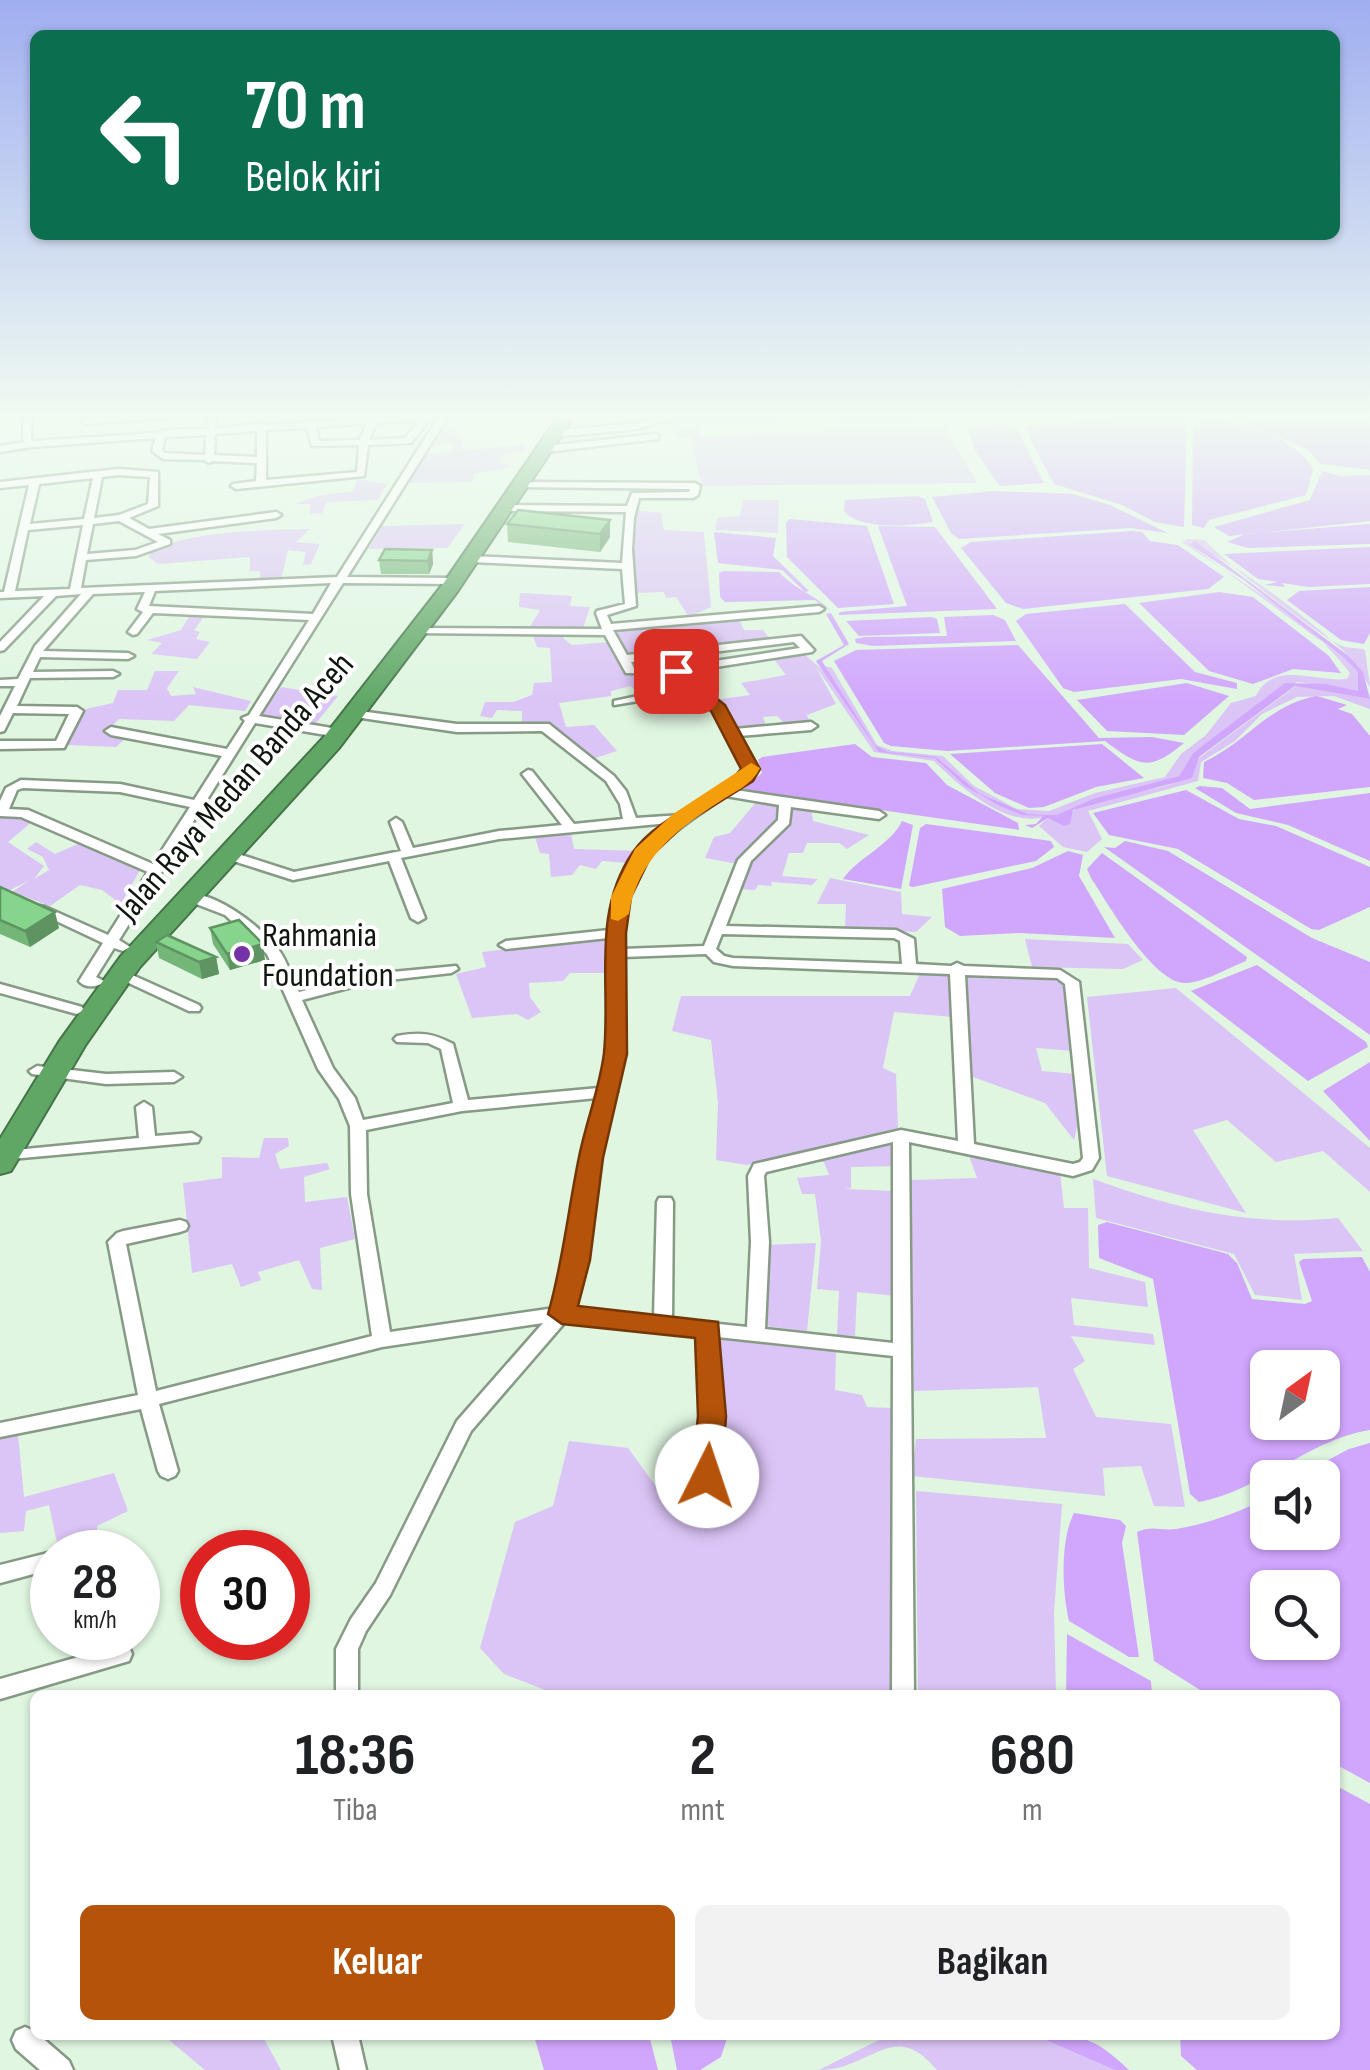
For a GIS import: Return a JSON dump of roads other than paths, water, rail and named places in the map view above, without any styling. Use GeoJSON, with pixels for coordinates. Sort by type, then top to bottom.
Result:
{"type":"FeatureCollection","features":[{"type":"Feature","properties":{"kind":"highway","name":"Jalan Raya Medan Banda Aceh"},"geometry":{"type":"LineString","coordinates":[[2,1160],[78,1010],[116,960],[264,797],[336,726],[497,511]]}},
{"type":"Feature","properties":{"kind":"highway","name":"Jalan Raya Medan Banda Aceh"},"geometry":{"type":"LineString","coordinates":[[0,1127],[46,1071],[116,960],[229,855],[415,631],[447,581],[471,558],[499,511]]}},
{"type":"Feature","properties":{"kind":"street"},"geometry":{"type":"LineString","coordinates":[[28,511],[4,594],[339,580],[447,581]]}},
{"type":"Feature","properties":{"kind":"street"},"geometry":{"type":"LineString","coordinates":[[75,591],[91,511]]}},
{"type":"Feature","properties":{"kind":"street"},"geometry":{"type":"LineString","coordinates":[[24,528],[88,524],[141,511]]}},
{"type":"Feature","properties":{"kind":"street"},"geometry":{"type":"LineString","coordinates":[[116,960],[157,871],[194,804],[383,511]]}},
{"type":"Feature","properties":{"kind":"street"},"geometry":{"type":"LineString","coordinates":[[624,659],[797,638],[808,650],[635,672],[624,659],[608,629],[603,611],[631,606],[628,511]]}},
{"type":"Feature","properties":{"kind":"street"},"geometry":{"type":"LineString","coordinates":[[148,532],[276,515]]}},
{"type":"Feature","properties":{"kind":"street"},"geometry":{"type":"LineString","coordinates":[[82,557],[136,553],[166,542],[121,518]]}},
{"type":"Feature","properties":{"kind":"street"},"geometry":{"type":"LineString","coordinates":[[471,558],[630,566]]}},
{"type":"Feature","properties":{"kind":"street"},"geometry":{"type":"LineString","coordinates":[[152,587],[141,608],[315,617]]}},
{"type":"Feature","properties":{"kind":"street"},"geometry":{"type":"LineString","coordinates":[[0,728],[36,654],[91,590]]}},
{"type":"Feature","properties":{"kind":"street"},"geometry":{"type":"LineString","coordinates":[[0,648],[52,594]]}},
{"type":"Feature","properties":{"kind":"street"},"geometry":{"type":"LineString","coordinates":[[133,632],[150,610]]}},
{"type":"Feature","properties":{"kind":"street"},"geometry":{"type":"LineString","coordinates":[[415,631],[608,629],[819,610]]}},
{"type":"Feature","properties":{"kind":"street"},"geometry":{"type":"LineString","coordinates":[[0,628],[19,627]]}},
{"type":"Feature","properties":{"kind":"street"},"geometry":{"type":"LineString","coordinates":[[36,654],[128,656]]}},
{"type":"Feature","properties":{"kind":"street"},"geometry":{"type":"LineString","coordinates":[[347,1690],[347,1649],[352,1637],[383,1588],[464,1426],[562,1314],[577,1260],[590,1158],[609,1092],[615,1054],[615,933],[621,897],[636,861],[680,818],[746,777],[751,769],[735,733],[696,688],[673,670]]}},
{"type":"Feature","properties":{"kind":"street"},"geometry":{"type":"LineString","coordinates":[[0,683],[113,674]]}},
{"type":"Feature","properties":{"kind":"street"},"geometry":{"type":"LineString","coordinates":[[618,703],[696,688]]}},
{"type":"Feature","properties":{"kind":"street"},"geometry":{"type":"LineString","coordinates":[[0,745],[60,745],[77,710],[10,709]]}},
{"type":"Feature","properties":{"kind":"street"},"geometry":{"type":"LineString","coordinates":[[248,718],[336,726],[545,726],[576,755],[614,778],[629,803],[630,820]]}},
{"type":"Feature","properties":{"kind":"street"},"geometry":{"type":"LineString","coordinates":[[735,733],[811,726]]}},
{"type":"Feature","properties":{"kind":"street"},"geometry":{"type":"LineString","coordinates":[[111,731],[226,753]]}},
{"type":"Feature","properties":{"kind":"street"},"geometry":{"type":"LineString","coordinates":[[528,774],[568,825]]}},
{"type":"Feature","properties":{"kind":"street"},"geometry":{"type":"LineString","coordinates":[[157,871],[23,813],[1,812],[6,796],[21,784],[120,788],[194,804]]}},
{"type":"Feature","properties":{"kind":"street"},"geometry":{"type":"LineString","coordinates":[[722,792],[879,815]]}},
{"type":"Feature","properties":{"kind":"street"},"geometry":{"type":"LineString","coordinates":[[708,950],[745,860],[784,821],[785,802]]}},
{"type":"Feature","properties":{"kind":"street"},"geometry":{"type":"LineString","coordinates":[[229,855],[288,876],[568,825],[680,818]]}},
{"type":"Feature","properties":{"kind":"street"},"geometry":{"type":"LineString","coordinates":[[396,822],[418,918]]}},
{"type":"Feature","properties":{"kind":"street"},"geometry":{"type":"LineString","coordinates":[[188,896],[230,912],[273,952],[358,1126],[361,1210],[382,1340]]}},
{"type":"Feature","properties":{"kind":"street"},"geometry":{"type":"LineString","coordinates":[[23,902],[194,1008]]}},
{"type":"Feature","properties":{"kind":"street"},"geometry":{"type":"LineString","coordinates":[[719,930],[896,934],[907,939],[910,964]]}},
{"type":"Feature","properties":{"kind":"street"},"geometry":{"type":"LineString","coordinates":[[506,946],[615,933]]}},
{"type":"Feature","properties":{"kind":"street"},"geometry":{"type":"LineString","coordinates":[[618,952],[708,950],[719,959],[733,962],[910,964],[1069,977],[1091,1158],[1086,1166],[1073,1170],[901,1135],[760,1168],[756,1176],[760,1242],[756,1334]]}},
{"type":"Feature","properties":{"kind":"street"},"geometry":{"type":"LineString","coordinates":[[957,967],[966,1148]]}},
{"type":"Feature","properties":{"kind":"street"},"geometry":{"type":"LineString","coordinates":[[294,998],[371,978],[451,969]]}},
{"type":"Feature","properties":{"kind":"street"},"geometry":{"type":"LineString","coordinates":[[0,988],[78,1010]]}},
{"type":"Feature","properties":{"kind":"street"},"geometry":{"type":"LineString","coordinates":[[402,1039],[430,1038],[448,1047],[462,1106]]}},
{"type":"Feature","properties":{"kind":"street"},"geometry":{"type":"LineString","coordinates":[[46,1071],[106,1079],[174,1077]]}},
{"type":"Feature","properties":{"kind":"street"},"geometry":{"type":"LineString","coordinates":[[358,1126],[462,1106],[609,1092]]}},
{"type":"Feature","properties":{"kind":"street"},"geometry":{"type":"LineString","coordinates":[[144,1107],[147,1142]]}},
{"type":"Feature","properties":{"kind":"street"},"geometry":{"type":"LineString","coordinates":[[901,1135],[898,1350],[903,1690]]}},
{"type":"Feature","properties":{"kind":"street"},"geometry":{"type":"LineString","coordinates":[[2,1160],[192,1138]]}},
{"type":"Feature","properties":{"kind":"street"},"geometry":{"type":"LineString","coordinates":[[664,1325],[665,1202]]}},
{"type":"Feature","properties":{"kind":"street"},"geometry":{"type":"LineString","coordinates":[[168,1471],[148,1400],[117,1242],[122,1237],[180,1226]]}},
{"type":"Feature","properties":{"kind":"street"},"geometry":{"type":"LineString","coordinates":[[0,1430],[148,1400],[382,1340],[562,1314],[898,1350]]}},
{"type":"Feature","properties":{"kind":"street"},"geometry":{"type":"LineString","coordinates":[[707,1476],[712,1416],[708,1329]]}},
{"type":"Feature","properties":{"kind":"street"},"geometry":{"type":"LineString","coordinates":[[0,1574],[30,1567]]}},
{"type":"Feature","properties":{"kind":"street"},"geometry":{"type":"LineString","coordinates":[[0,1690],[100,1660]]}},
{"type":"Feature","properties":{"kind":"street"},"geometry":{"type":"LineString","coordinates":[[26,2040],[60,2070]]}},
{"type":"Feature","properties":{"kind":"street"},"geometry":{"type":"LineString","coordinates":[[346,2040],[353,2070]]}},
{"type":"Feature","properties":{"kind":"place","name":"Rahmania Foundation"},"geometry":{"type":"Point","coordinates":[242,954]}}]}
